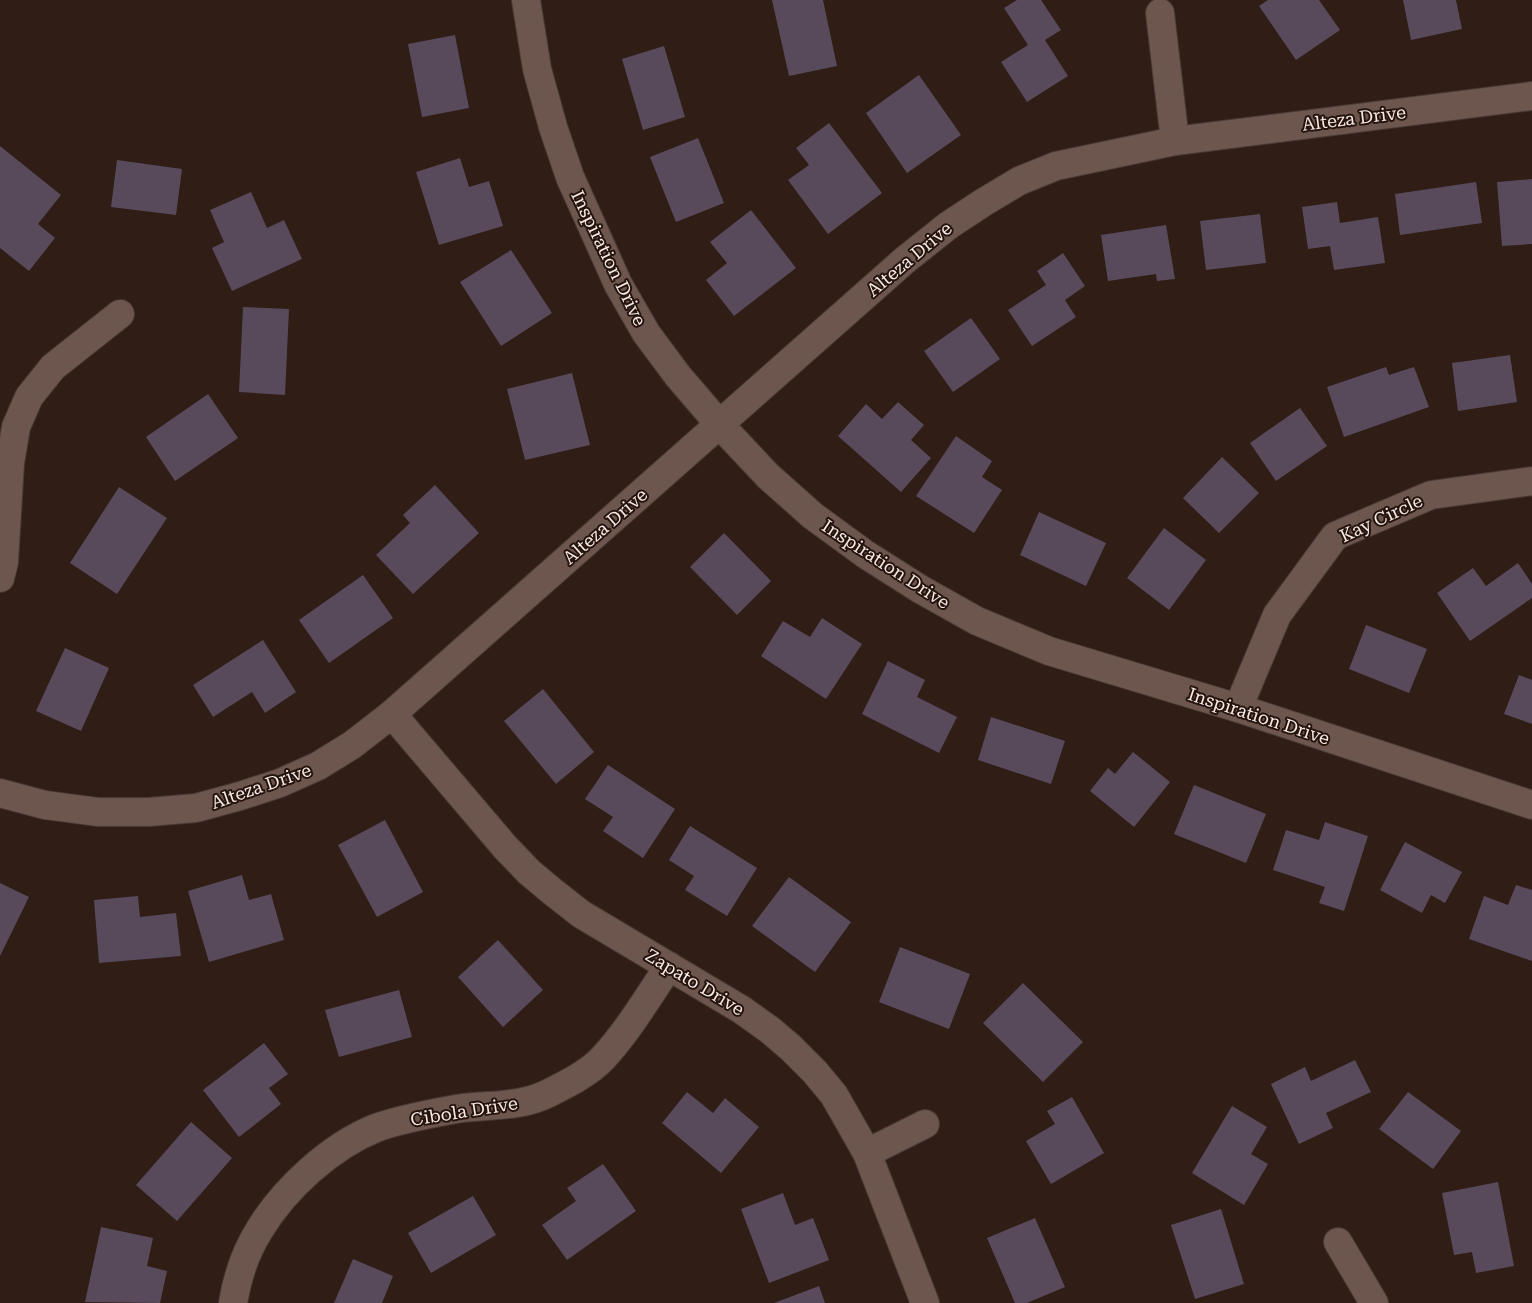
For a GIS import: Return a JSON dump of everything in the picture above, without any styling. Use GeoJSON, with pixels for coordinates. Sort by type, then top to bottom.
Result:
{"type":"FeatureCollection","features":[{"type":"Feature","properties":{"kind":"street","name":"Inspiration Drive"},"geometry":{"type":"LineString","coordinates":[[526,0],[537,69],[553,127],[570,177],[592,230],[618,284],[646,333],[678,376],[720,425],[768,476],[813,516],[865,554],[912,584],[977,621],[1049,651],[1238,708],[1532,805]]}},
{"type":"Feature","properties":{"kind":"street"},"geometry":{"type":"LineString","coordinates":[[1160,13],[1175,141]]}},
{"type":"Feature","properties":{"kind":"street","name":"Alteza Drive"},"geometry":{"type":"LineString","coordinates":[[0,793],[45,805],[98,812],[149,812],[196,808],[280,783],[318,766],[352,745],[392,714],[905,260],[949,225],[1019,181],[1056,166],[1175,141],[1532,96]]}},
{"type":"Feature","properties":{"kind":"street"},"geometry":{"type":"LineString","coordinates":[[0,578],[4,562],[10,463],[16,426],[19,419],[29,397],[53,368],[120,314]]}},
{"type":"Feature","properties":{"kind":"street","name":"Kay Circle"},"geometry":{"type":"LineString","coordinates":[[1238,708],[1277,615],[1335,536],[1430,495],[1532,481]]}},
{"type":"Feature","properties":{"kind":"street","name":"Zapato Drive"},"geometry":{"type":"LineString","coordinates":[[392,714],[505,847],[529,872],[581,914],[742,1010],[770,1030],[815,1072],[834,1095],[867,1153],[924,1303]]}},
{"type":"Feature","properties":{"kind":"street","name":"Cibola Drive"},"geometry":{"type":"LineString","coordinates":[[233,1303],[244,1261],[260,1229],[281,1200],[307,1173],[337,1149],[375,1128],[457,1109],[512,1105],[547,1094],[577,1077],[602,1059],[625,1031],[668,966]]}},
{"type":"Feature","properties":{"kind":"street"},"geometry":{"type":"LineString","coordinates":[[867,1153],[925,1124]]}},
{"type":"Feature","properties":{"kind":"street"},"geometry":{"type":"LineString","coordinates":[[1338,1242],[1374,1303]]}},
{"type":"Feature","properties":{"kind":"building"},"geometry":{"type":"Polygon","coordinates":[[[772,0],[823,0],[837,66],[789,76],[772,0]]]}},
{"type":"Feature","properties":{"kind":"building"},"geometry":{"type":"Polygon","coordinates":[[[1017,0],[1041,0],[1061,30],[1045,40],[1068,76],[1027,102],[1001,62],[1028,45],[1004,8],[1017,0]]]}},
{"type":"Feature","properties":{"kind":"building"},"geometry":{"type":"Polygon","coordinates":[[[1268,0],[1319,0],[1340,30],[1296,60],[1259,6],[1268,0]]]}},
{"type":"Feature","properties":{"kind":"building"},"geometry":{"type":"Polygon","coordinates":[[[1403,0],[1456,0],[1462,29],[1411,40],[1403,0]]]}},
{"type":"Feature","properties":{"kind":"building"},"geometry":{"type":"Polygon","coordinates":[[[455,35],[469,108],[422,117],[408,44],[455,35]]]}},
{"type":"Feature","properties":{"kind":"building"},"geometry":{"type":"Polygon","coordinates":[[[664,46],[685,117],[643,130],[622,59],[664,46]]]}},
{"type":"Feature","properties":{"kind":"building"},"geometry":{"type":"Polygon","coordinates":[[[919,75],[961,135],[907,173],[866,113],[919,75]]]}},
{"type":"Feature","properties":{"kind":"building"},"geometry":{"type":"Polygon","coordinates":[[[829,123],[882,193],[828,234],[788,180],[809,165],[796,148],[829,123]]]}},
{"type":"Feature","properties":{"kind":"building"},"geometry":{"type":"Polygon","coordinates":[[[698,138],[724,203],[676,222],[650,157],[698,138]]]}},
{"type":"Feature","properties":{"kind":"building"},"geometry":{"type":"Polygon","coordinates":[[[0,146],[61,195],[38,224],[55,238],[29,271],[0,248],[0,146]]]}},
{"type":"Feature","properties":{"kind":"building"},"geometry":{"type":"Polygon","coordinates":[[[460,158],[469,187],[489,181],[503,226],[439,245],[416,172],[460,158]]]}},
{"type":"Feature","properties":{"kind":"building"},"geometry":{"type":"Polygon","coordinates":[[[117,160],[182,169],[176,215],[111,207],[117,160]]]}},
{"type":"Feature","properties":{"kind":"building"},"geometry":{"type":"Polygon","coordinates":[[[1532,179],[1532,244],[1502,246],[1497,182],[1532,179]]]}},
{"type":"Feature","properties":{"kind":"building"},"geometry":{"type":"Polygon","coordinates":[[[1476,182],[1482,223],[1400,235],[1395,194],[1476,182]]]}},
{"type":"Feature","properties":{"kind":"building"},"geometry":{"type":"Polygon","coordinates":[[[251,192],[267,228],[284,220],[302,259],[232,291],[212,248],[224,242],[210,210],[251,192]]]}},
{"type":"Feature","properties":{"kind":"building"},"geometry":{"type":"Polygon","coordinates":[[[1337,202],[1340,223],[1378,217],[1385,263],[1334,270],[1330,246],[1308,249],[1302,207],[1337,202]]]}},
{"type":"Feature","properties":{"kind":"building"},"geometry":{"type":"Polygon","coordinates":[[[751,210],[796,268],[734,316],[706,280],[727,263],[710,242],[751,210]]]}},
{"type":"Feature","properties":{"kind":"building"},"geometry":{"type":"Polygon","coordinates":[[[1260,214],[1266,263],[1206,270],[1200,221],[1260,214]]]}},
{"type":"Feature","properties":{"kind":"building"},"geometry":{"type":"Polygon","coordinates":[[[1166,225],[1175,279],[1157,281],[1156,274],[1108,281],[1101,235],[1166,225]]]}},
{"type":"Feature","properties":{"kind":"building"},"geometry":{"type":"Polygon","coordinates":[[[511,250],[552,313],[501,346],[460,282],[511,250]]]}},
{"type":"Feature","properties":{"kind":"building"},"geometry":{"type":"Polygon","coordinates":[[[1063,253],[1085,286],[1065,300],[1076,317],[1032,346],[1008,310],[1046,285],[1037,271],[1063,253]]]}},
{"type":"Feature","properties":{"kind":"building"},"geometry":{"type":"Polygon","coordinates":[[[243,307],[289,309],[285,395],[239,392],[243,307]]]}},
{"type":"Feature","properties":{"kind":"building"},"geometry":{"type":"Polygon","coordinates":[[[971,318],[1000,359],[953,392],[924,351],[971,318]]]}},
{"type":"Feature","properties":{"kind":"building"},"geometry":{"type":"Polygon","coordinates":[[[1510,355],[1517,402],[1458,411],[1452,363],[1510,355]]]}},
{"type":"Feature","properties":{"kind":"building"},"geometry":{"type":"Polygon","coordinates":[[[1386,367],[1389,375],[1414,367],[1429,407],[1344,437],[1327,387],[1386,367]]]}},
{"type":"Feature","properties":{"kind":"building"},"geometry":{"type":"Polygon","coordinates":[[[572,373],[590,445],[525,460],[507,389],[572,373]]]}},
{"type":"Feature","properties":{"kind":"building"},"geometry":{"type":"Polygon","coordinates":[[[208,394],[238,438],[175,481],[146,437],[208,394]]]}},
{"type":"Feature","properties":{"kind":"building"},"geometry":{"type":"Polygon","coordinates":[[[898,402],[924,425],[911,440],[931,458],[901,492],[838,436],[866,404],[882,419],[898,402]]]}},
{"type":"Feature","properties":{"kind":"building"},"geometry":{"type":"Polygon","coordinates":[[[1300,408],[1327,446],[1276,481],[1250,443],[1300,408]]]}},
{"type":"Feature","properties":{"kind":"building"},"geometry":{"type":"Polygon","coordinates":[[[956,436],[992,461],[982,477],[1002,490],[974,533],[916,496],[956,436]]]}},
{"type":"Feature","properties":{"kind":"building"},"geometry":{"type":"Polygon","coordinates":[[[1222,457],[1259,493],[1219,533],[1183,498],[1222,457]]]}},
{"type":"Feature","properties":{"kind":"building"},"geometry":{"type":"Polygon","coordinates":[[[435,485],[479,533],[413,594],[376,555],[410,523],[403,515],[435,485]]]}},
{"type":"Feature","properties":{"kind":"building"},"geometry":{"type":"Polygon","coordinates":[[[119,487],[167,518],[117,594],[70,563],[119,487]]]}},
{"type":"Feature","properties":{"kind":"building"},"geometry":{"type":"Polygon","coordinates":[[[1039,512],[1106,543],[1086,586],[1020,555],[1039,512]]]}},
{"type":"Feature","properties":{"kind":"building"},"geometry":{"type":"Polygon","coordinates":[[[1164,528],[1206,560],[1169,610],[1127,578],[1164,528]]]}},
{"type":"Feature","properties":{"kind":"building"},"geometry":{"type":"Polygon","coordinates":[[[724,533],[771,581],[737,615],[690,567],[724,533]]]}},
{"type":"Feature","properties":{"kind":"building"},"geometry":{"type":"Polygon","coordinates":[[[1518,563],[1532,584],[1532,598],[1470,641],[1437,593],[1473,568],[1486,586],[1518,563]]]}},
{"type":"Feature","properties":{"kind":"building"},"geometry":{"type":"Polygon","coordinates":[[[363,575],[393,618],[329,663],[299,620],[363,575]]]}},
{"type":"Feature","properties":{"kind":"building"},"geometry":{"type":"Polygon","coordinates":[[[822,618],[862,644],[826,699],[761,656],[783,621],[810,637],[822,618]]]}},
{"type":"Feature","properties":{"kind":"building"},"geometry":{"type":"Polygon","coordinates":[[[1366,625],[1427,649],[1409,693],[1349,669],[1366,625]]]}},
{"type":"Feature","properties":{"kind":"building"},"geometry":{"type":"Polygon","coordinates":[[[263,640],[296,692],[265,713],[252,692],[213,717],[193,685],[263,640]]]}},
{"type":"Feature","properties":{"kind":"building"},"geometry":{"type":"Polygon","coordinates":[[[65,648],[109,668],[81,731],[36,711],[65,648]]]}},
{"type":"Feature","properties":{"kind":"building"},"geometry":{"type":"Polygon","coordinates":[[[888,661],[925,680],[917,697],[957,717],[939,753],[862,714],[888,661]]]}},
{"type":"Feature","properties":{"kind":"building"},"geometry":{"type":"Polygon","coordinates":[[[1519,675],[1532,680],[1532,724],[1504,714],[1519,675]]]}},
{"type":"Feature","properties":{"kind":"building"},"geometry":{"type":"Polygon","coordinates":[[[543,689],[594,752],[556,784],[504,721],[543,689]]]}},
{"type":"Feature","properties":{"kind":"building"},"geometry":{"type":"Polygon","coordinates":[[[991,717],[1065,741],[1051,784],[978,760],[991,717]]]}},
{"type":"Feature","properties":{"kind":"building"},"geometry":{"type":"Polygon","coordinates":[[[1133,752],[1170,782],[1134,827],[1090,791],[1108,768],[1115,774],[1133,752]]]}},
{"type":"Feature","properties":{"kind":"building"},"geometry":{"type":"Polygon","coordinates":[[[608,765],[675,809],[643,858],[603,831],[613,817],[585,799],[608,765]]]}},
{"type":"Feature","properties":{"kind":"building"},"geometry":{"type":"Polygon","coordinates":[[[1194,785],[1266,814],[1246,863],[1174,834],[1194,785]]]}},
{"type":"Feature","properties":{"kind":"building"},"geometry":{"type":"Polygon","coordinates":[[[385,820],[423,892],[377,917],[338,845],[385,820]]]}},
{"type":"Feature","properties":{"kind":"building"},"geometry":{"type":"Polygon","coordinates":[[[1325,822],[1368,836],[1344,911],[1319,903],[1325,887],[1273,870],[1286,830],[1319,840],[1325,822]]]}},
{"type":"Feature","properties":{"kind":"building"},"geometry":{"type":"Polygon","coordinates":[[[690,826],[757,868],[727,916],[685,890],[694,876],[669,860],[690,826]]]}},
{"type":"Feature","properties":{"kind":"building"},"geometry":{"type":"Polygon","coordinates":[[[1405,842],[1462,872],[1445,903],[1431,895],[1422,913],[1380,890],[1405,842]]]}},
{"type":"Feature","properties":{"kind":"building"},"geometry":{"type":"Polygon","coordinates":[[[242,875],[249,900],[271,894],[284,940],[209,962],[188,891],[242,875]]]}},
{"type":"Feature","properties":{"kind":"building"},"geometry":{"type":"Polygon","coordinates":[[[789,877],[851,922],[815,972],[752,926],[789,877]]]}},
{"type":"Feature","properties":{"kind":"building"},"geometry":{"type":"Polygon","coordinates":[[[0,883],[29,897],[0,956],[0,883]]]}},
{"type":"Feature","properties":{"kind":"building"},"geometry":{"type":"Polygon","coordinates":[[[1516,885],[1532,890],[1532,961],[1469,939],[1484,896],[1508,905],[1516,885]]]}},
{"type":"Feature","properties":{"kind":"building"},"geometry":{"type":"Polygon","coordinates":[[[138,896],[140,917],[176,913],[181,956],[99,963],[94,900],[138,896]]]}},
{"type":"Feature","properties":{"kind":"building"},"geometry":{"type":"Polygon","coordinates":[[[498,940],[543,990],[503,1027],[458,977],[498,940]]]}},
{"type":"Feature","properties":{"kind":"building"},"geometry":{"type":"Polygon","coordinates":[[[900,947],[970,974],[949,1029],[879,1002],[900,947]]]}},
{"type":"Feature","properties":{"kind":"building"},"geometry":{"type":"Polygon","coordinates":[[[1023,983],[1083,1042],[1043,1082],[983,1023],[1023,983]]]}},
{"type":"Feature","properties":{"kind":"building"},"geometry":{"type":"Polygon","coordinates":[[[399,990],[412,1037],[339,1057],[325,1010],[399,990]]]}},
{"type":"Feature","properties":{"kind":"building"},"geometry":{"type":"Polygon","coordinates":[[[264,1043],[288,1074],[269,1088],[281,1104],[239,1137],[203,1090],[264,1043]]]}},
{"type":"Feature","properties":{"kind":"building"},"geometry":{"type":"Polygon","coordinates":[[[1355,1060],[1371,1092],[1326,1113],[1333,1128],[1299,1144],[1271,1084],[1305,1067],[1311,1081],[1355,1060]]]}},
{"type":"Feature","properties":{"kind":"building"},"geometry":{"type":"Polygon","coordinates":[[[687,1092],[713,1113],[725,1098],[759,1127],[721,1173],[662,1123],[687,1092]]]}},
{"type":"Feature","properties":{"kind":"building"},"geometry":{"type":"Polygon","coordinates":[[[1408,1092],[1461,1131],[1433,1169],[1379,1129],[1408,1092]]]}},
{"type":"Feature","properties":{"kind":"building"},"geometry":{"type":"Polygon","coordinates":[[[1072,1097],[1104,1153],[1051,1184],[1026,1141],[1055,1124],[1047,1111],[1072,1097]]]}},
{"type":"Feature","properties":{"kind":"building"},"geometry":{"type":"Polygon","coordinates":[[[1232,1106],[1267,1127],[1251,1154],[1268,1164],[1244,1205],[1192,1173],[1232,1106]]]}},
{"type":"Feature","properties":{"kind":"building"},"geometry":{"type":"Polygon","coordinates":[[[191,1122],[232,1158],[177,1221],[136,1185],[191,1122]]]}},
{"type":"Feature","properties":{"kind":"building"},"geometry":{"type":"Polygon","coordinates":[[[603,1164],[636,1211],[567,1260],[542,1225],[576,1201],[567,1188],[603,1164]]]}},
{"type":"Feature","properties":{"kind":"building"},"geometry":{"type":"Polygon","coordinates":[[[1498,1182],[1514,1266],[1476,1273],[1472,1252],[1454,1255],[1442,1193],[1498,1182]]]}},
{"type":"Feature","properties":{"kind":"building"},"geometry":{"type":"Polygon","coordinates":[[[783,1193],[795,1225],[813,1218],[829,1260],[769,1283],[741,1209],[783,1193]]]}},
{"type":"Feature","properties":{"kind":"building"},"geometry":{"type":"Polygon","coordinates":[[[473,1196],[496,1235],[431,1273],[408,1233],[473,1196]]]}},
{"type":"Feature","properties":{"kind":"building"},"geometry":{"type":"Polygon","coordinates":[[[1221,1209],[1244,1284],[1195,1299],[1171,1225],[1221,1209]]]}},
{"type":"Feature","properties":{"kind":"building"},"geometry":{"type":"Polygon","coordinates":[[[1035,1218],[1065,1287],[1027,1303],[1015,1303],[987,1238],[1035,1218]]]}},
{"type":"Feature","properties":{"kind":"building"},"geometry":{"type":"Polygon","coordinates":[[[101,1227],[153,1238],[147,1266],[167,1271],[160,1303],[85,1302],[101,1227]]]}},
{"type":"Feature","properties":{"kind":"building"},"geometry":{"type":"Polygon","coordinates":[[[353,1259],[393,1276],[382,1303],[334,1303],[353,1259]]]}},
{"type":"Feature","properties":{"kind":"building"},"geometry":{"type":"Polygon","coordinates":[[[819,1286],[825,1303],[774,1303],[819,1286]]]}}]}
